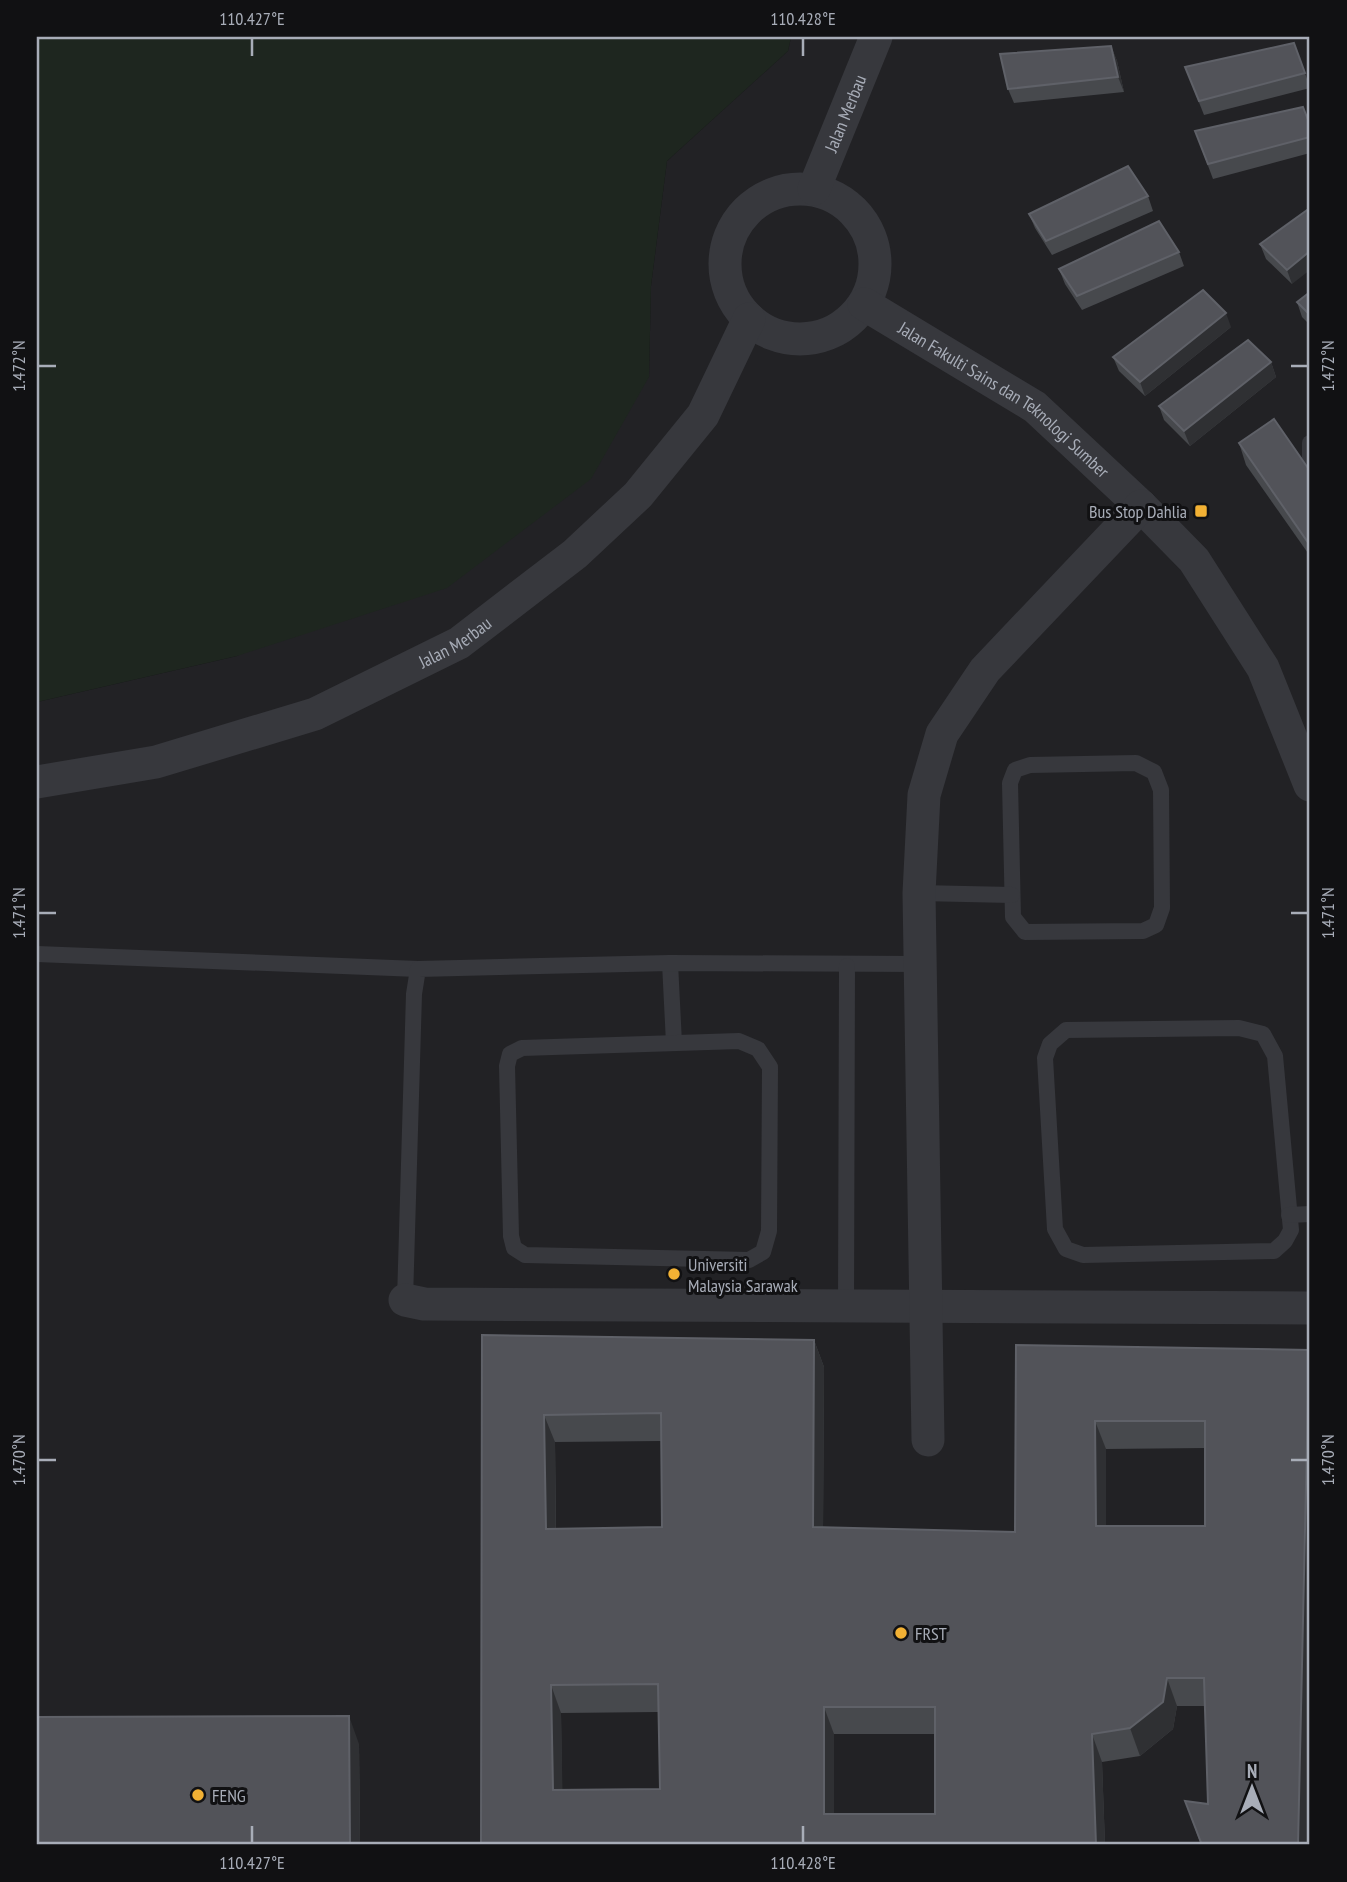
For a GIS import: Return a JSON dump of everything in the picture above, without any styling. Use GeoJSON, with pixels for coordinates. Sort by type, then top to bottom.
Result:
{"type":"FeatureCollection","features":[{"type":"Feature","properties":{"kind":"street","name":"Jalan Merbau"},"geometry":{"type":"LineString","coordinates":[[814,189],[876,37]]}},
{"type":"Feature","properties":{"kind":"street"},"geometry":{"type":"LineString","coordinates":[[789,189],[814,189],[837,198],[856,213],[870,233],[876,257],[874,282],[864,304],[850,321],[831,333],[810,338],[788,338],[767,332],[749,319],[734,300],[726,278],[725,254],[732,230],[746,210],[766,196],[789,189]]}},
{"type":"Feature","properties":{"kind":"street","name":"Jalan Fakulti Sains dan Teknologi Sumber"},"geometry":{"type":"LineString","coordinates":[[864,304],[1035,407],[1141,506],[1194,560],[1264,668],[1310,785]]}},
{"type":"Feature","properties":{"kind":"street","name":"Jalan Merbau"},"geometry":{"type":"LineString","coordinates":[[37,782],[156,762],[315,714],[459,643],[575,554],[638,495],[703,415],[749,319]]}},
{"type":"Feature","properties":{"kind":"street"},"geometry":{"type":"LineString","coordinates":[[928,1440],[928,1307],[919,964],[924,795],[942,734],[985,670],[1141,506]]}},
{"type":"Feature","properties":{"kind":"street"},"geometry":{"type":"LineString","coordinates":[[405,1300],[424,1304],[1310,1308]]}},
{"type":"Feature","properties":{"kind":"lane"},"geometry":{"type":"LineString","coordinates":[[1310,443],[1310,458]]}},
{"type":"Feature","properties":{"kind":"lane"},"geometry":{"type":"LineString","coordinates":[[1136,763],[1154,772],[1161,789],[1162,847],[1162,908],[1156,925],[1143,931],[1025,932],[1013,918],[1012,895],[1010,783],[1015,770],[1030,765],[1136,763]]}},
{"type":"Feature","properties":{"kind":"lane"},"geometry":{"type":"LineString","coordinates":[[919,893],[1012,895]]}},
{"type":"Feature","properties":{"kind":"lane"},"geometry":{"type":"LineString","coordinates":[[37,954],[418,969],[670,963],[847,966],[919,964]]}},
{"type":"Feature","properties":{"kind":"lane"},"geometry":{"type":"LineString","coordinates":[[670,963],[674,1043]]}},
{"type":"Feature","properties":{"kind":"lane"},"geometry":{"type":"LineString","coordinates":[[846,1307],[847,966]]}},
{"type":"Feature","properties":{"kind":"lane"},"geometry":{"type":"LineString","coordinates":[[405,1300],[414,994],[418,969]]}},
{"type":"Feature","properties":{"kind":"lane"},"geometry":{"type":"LineString","coordinates":[[1239,1028],[1263,1034],[1275,1056],[1289,1215],[1291,1230],[1285,1241],[1274,1251],[1083,1255],[1066,1249],[1055,1229],[1045,1058],[1051,1044],[1066,1030],[1239,1028]]}},
{"type":"Feature","properties":{"kind":"lane"},"geometry":{"type":"LineString","coordinates":[[739,1041],[758,1049],[770,1067],[769,1231],[763,1252],[749,1260],[525,1255],[514,1248],[511,1236],[507,1066],[510,1054],[522,1048],[674,1043],[739,1041]]}},
{"type":"Feature","properties":{"kind":"lane"},"geometry":{"type":"LineString","coordinates":[[1289,1215],[1310,1214]]}},
{"type":"Feature","properties":{"kind":"shaded area"},"geometry":{"type":"Polygon","coordinates":[[[37,37],[791,37],[788,51],[667,161],[651,286],[649,377],[591,479],[447,588],[237,656],[37,702],[37,37]]]}},
{"type":"Feature","properties":{"kind":"shaded area","name":"Universiti Malaysia Sarawak"},"geometry":{"type":"Polygon","coordinates":[[[791,37],[1310,37],[1310,1845],[37,1845],[37,702],[237,656],[649,377],[651,286],[667,161],[788,51],[791,37]]]}},
{"type":"Feature","properties":{"kind":"building"},"geometry":{"type":"Polygon","coordinates":[[[1294,43],[1305,73],[1199,101],[1185,67],[1294,43]]]}},
{"type":"Feature","properties":{"kind":"building"},"geometry":{"type":"Polygon","coordinates":[[[1111,46],[1118,77],[1008,89],[1000,54],[1111,46]]]}},
{"type":"Feature","properties":{"kind":"building"},"geometry":{"type":"Polygon","coordinates":[[[1303,107],[1310,125],[1310,137],[1208,164],[1195,131],[1303,107]]]}},
{"type":"Feature","properties":{"kind":"building"},"geometry":{"type":"Polygon","coordinates":[[[1128,166],[1148,196],[1046,241],[1029,214],[1128,166]]]}},
{"type":"Feature","properties":{"kind":"building"},"geometry":{"type":"Polygon","coordinates":[[[1310,208],[1310,251],[1287,270],[1260,244],[1310,208]]]}},
{"type":"Feature","properties":{"kind":"building"},"geometry":{"type":"Polygon","coordinates":[[[1159,221],[1179,252],[1077,296],[1059,269],[1159,221]]]}},
{"type":"Feature","properties":{"kind":"building"},"geometry":{"type":"Polygon","coordinates":[[[1203,290],[1226,313],[1140,382],[1113,357],[1203,290]]]}},
{"type":"Feature","properties":{"kind":"building"},"geometry":{"type":"Polygon","coordinates":[[[1310,292],[1310,315],[1297,302],[1310,292]]]}},
{"type":"Feature","properties":{"kind":"building"},"geometry":{"type":"Polygon","coordinates":[[[1248,340],[1271,362],[1184,431],[1159,406],[1248,340]]]}},
{"type":"Feature","properties":{"kind":"building"},"geometry":{"type":"Polygon","coordinates":[[[1274,419],[1310,471],[1310,539],[1307,541],[1239,443],[1274,419]]]}},
{"type":"Feature","properties":{"kind":"building","name":"FRST"},"geometry":{"type":"Polygon","coordinates":[[[482,1335],[814,1340],[813,1527],[1015,1532],[1016,1345],[1309,1350],[1298,1845],[1202,1845],[1185,1801],[1208,1804],[1204,1678],[1167,1678],[1163,1702],[1130,1728],[1092,1734],[1096,1845],[481,1845],[482,1335]],[[661,1413],[544,1415],[546,1529],[662,1527],[661,1413]],[[1095,1421],[1096,1526],[1205,1526],[1205,1421],[1095,1421]],[[658,1684],[551,1685],[553,1790],[660,1789],[658,1684]],[[824,1707],[824,1814],[935,1814],[935,1707],[824,1707]]]}},
{"type":"Feature","properties":{"kind":"building","name":"FENG"},"geometry":{"type":"Polygon","coordinates":[[[349,1716],[350,1845],[219,1845],[219,1842],[37,1845],[37,1717],[349,1716]]]}},
{"type":"Feature","properties":{"kind":"place","name":"Bus Stop Dahlia"},"geometry":{"type":"Point","coordinates":[1201,511]}},
{"type":"Feature","properties":{"kind":"place","name":"Universiti Malaysia Sarawak"},"geometry":{"type":"Point","coordinates":[674,1274]}},
{"type":"Feature","properties":{"kind":"place","name":"FRST"},"geometry":{"type":"Point","coordinates":[901,1633]}},
{"type":"Feature","properties":{"kind":"place","name":"FENG"},"geometry":{"type":"Point","coordinates":[198,1795]}}]}
